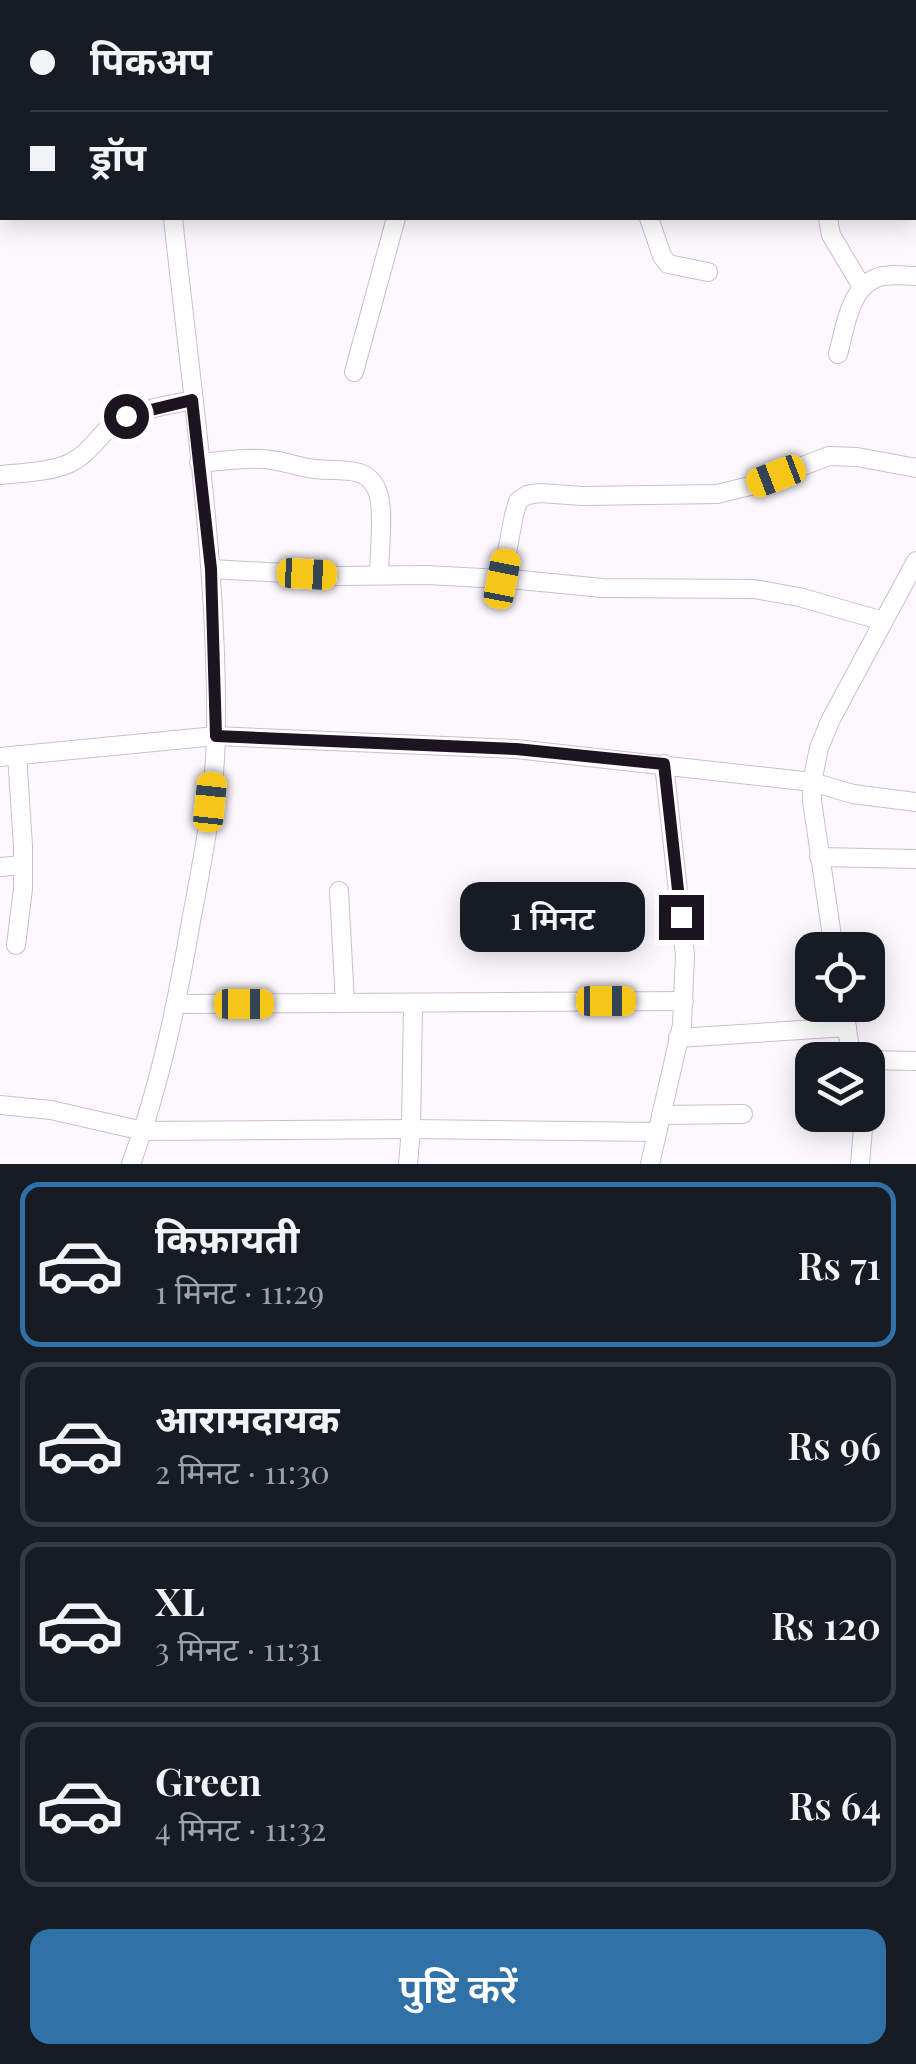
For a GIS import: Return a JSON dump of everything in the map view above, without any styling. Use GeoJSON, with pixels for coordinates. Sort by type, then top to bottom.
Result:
{"type":"FeatureCollection","features":[{"type":"Feature","properties":{"kind":"street"},"geometry":{"type":"LineString","coordinates":[[131,1164],[176,1004],[206,839],[216,736],[211,569],[173,220]]}},
{"type":"Feature","properties":{"kind":"street"},"geometry":{"type":"LineString","coordinates":[[354,372],[395,220]]}},
{"type":"Feature","properties":{"kind":"street"},"geometry":{"type":"LineString","coordinates":[[650,220],[668,264],[708,272]]}},
{"type":"Feature","properties":{"kind":"street"},"geometry":{"type":"LineString","coordinates":[[828,220],[831,235],[862,287]]}},
{"type":"Feature","properties":{"kind":"street"},"geometry":{"type":"LineString","coordinates":[[838,354],[851,307],[862,287],[878,277],[916,276]]}},
{"type":"Feature","properties":{"kind":"street"},"geometry":{"type":"LineString","coordinates":[[0,475],[71,463],[106,428],[126,416],[192,400]]}},
{"type":"Feature","properties":{"kind":"street"},"geometry":{"type":"LineString","coordinates":[[502,579],[514,514],[518,501],[527,495],[717,494],[750,486],[829,456],[916,468]]}},
{"type":"Feature","properties":{"kind":"street"},"geometry":{"type":"LineString","coordinates":[[199,463],[276,460],[296,467],[365,474],[376,485],[380,498],[379,575]]}},
{"type":"Feature","properties":{"kind":"street"},"geometry":{"type":"LineString","coordinates":[[831,932],[814,823],[812,782],[819,748],[882,621],[911,583],[916,561]]}},
{"type":"Feature","properties":{"kind":"street"},"geometry":{"type":"LineString","coordinates":[[211,569],[502,579],[602,588],[754,588],[882,621]]}},
{"type":"Feature","properties":{"kind":"street"},"geometry":{"type":"LineString","coordinates":[[16,945],[22,865],[8,756],[216,736],[516,749],[812,782],[853,794],[916,802]]}},
{"type":"Feature","properties":{"kind":"street"},"geometry":{"type":"LineString","coordinates":[[650,1164],[678,1038],[686,956],[664,764]]}},
{"type":"Feature","properties":{"kind":"street"},"geometry":{"type":"LineString","coordinates":[[819,857],[916,859]]}},
{"type":"Feature","properties":{"kind":"street"},"geometry":{"type":"LineString","coordinates":[[0,866],[22,865]]}},
{"type":"Feature","properties":{"kind":"street"},"geometry":{"type":"LineString","coordinates":[[339,891],[345,1003]]}},
{"type":"Feature","properties":{"kind":"street"},"geometry":{"type":"LineString","coordinates":[[176,1004],[684,1001]]}},
{"type":"Feature","properties":{"kind":"street"},"geometry":{"type":"LineString","coordinates":[[408,1164],[413,1002]]}},
{"type":"Feature","properties":{"kind":"street"},"geometry":{"type":"LineString","coordinates":[[846,1022],[849,1042]]}},
{"type":"Feature","properties":{"kind":"street"},"geometry":{"type":"LineString","coordinates":[[678,1038],[847,1027]]}},
{"type":"Feature","properties":{"kind":"street"},"geometry":{"type":"LineString","coordinates":[[885,1060],[916,1061]]}},
{"type":"Feature","properties":{"kind":"street"},"geometry":{"type":"LineString","coordinates":[[0,1104],[52,1110],[143,1130],[411,1130],[659,1124],[743,1114]]}},
{"type":"Feature","properties":{"kind":"street"},"geometry":{"type":"LineString","coordinates":[[860,1164],[863,1132]]}},
{"type":"Feature","properties":{"kind":"route"},"geometry":{"type":"LineString","coordinates":[[126,416],[192,400],[211,569],[216,736],[516,749],[664,764],[681,917]]}}]}
